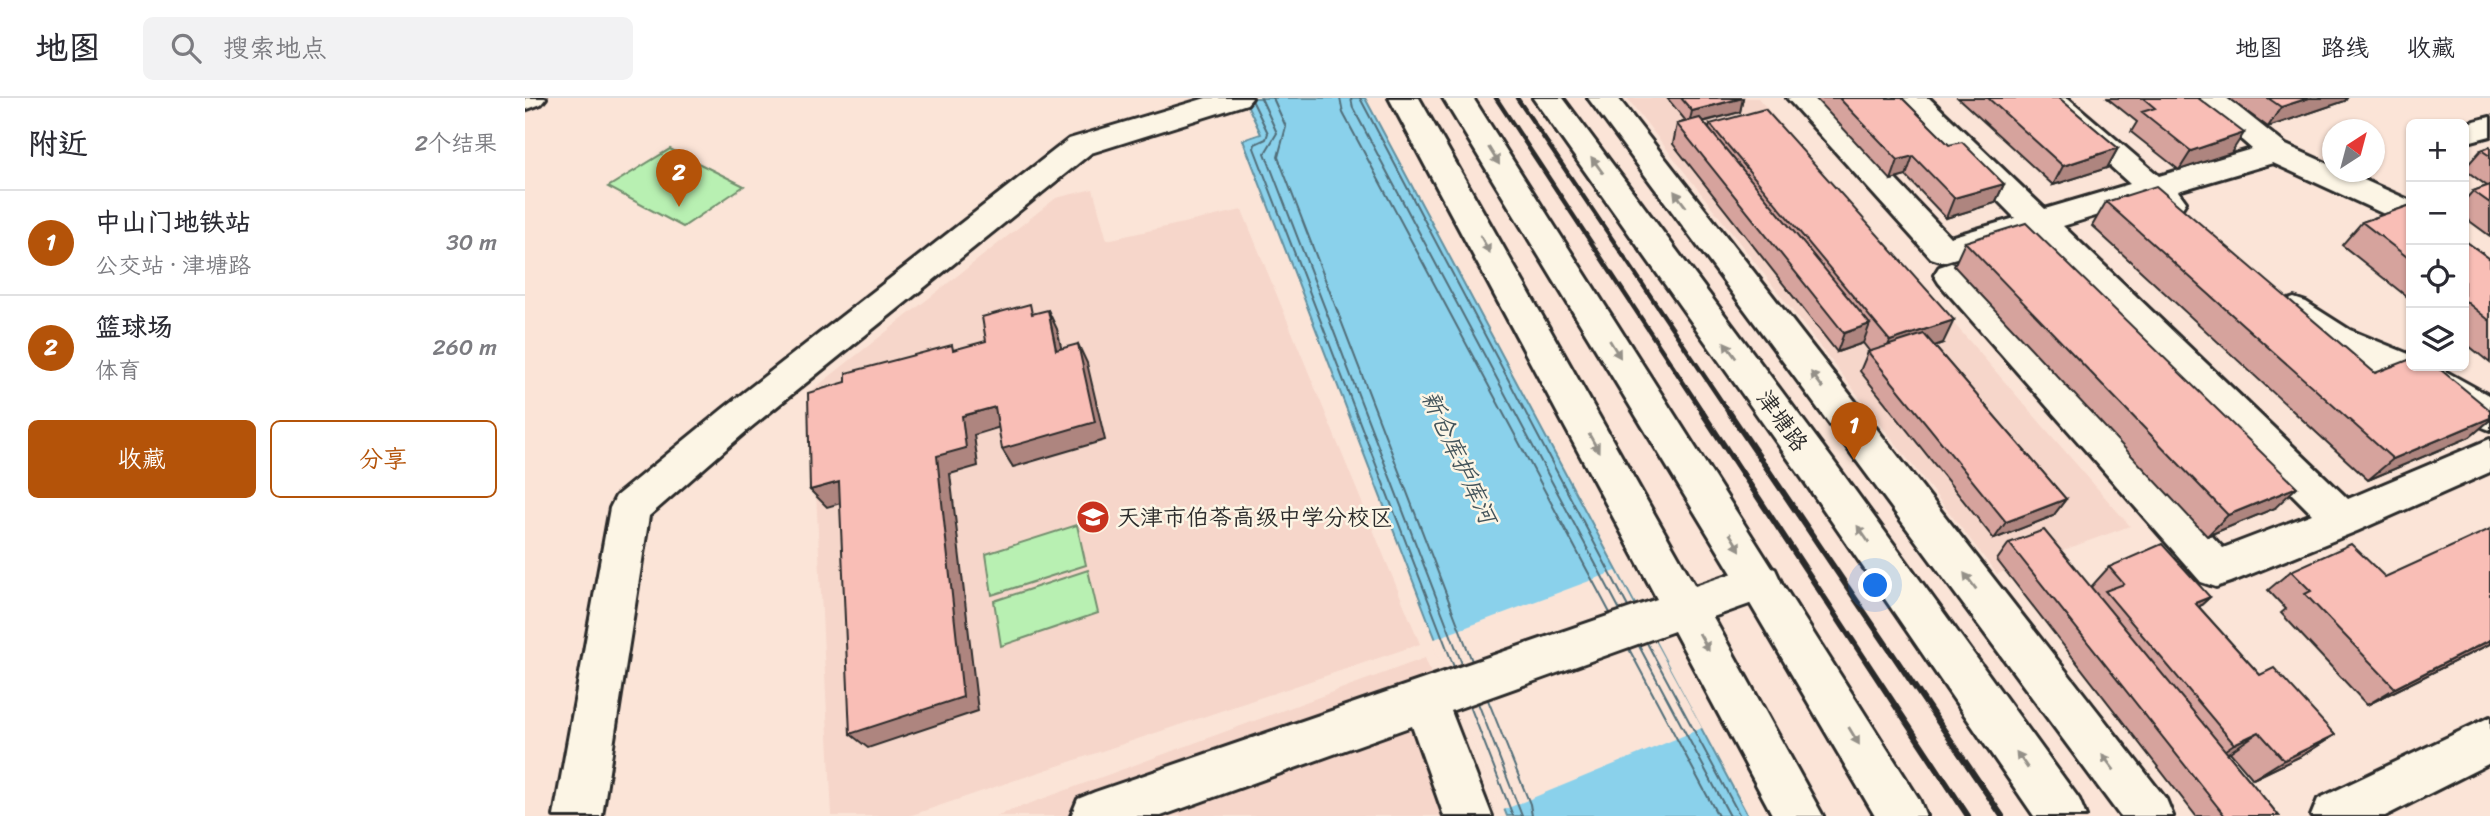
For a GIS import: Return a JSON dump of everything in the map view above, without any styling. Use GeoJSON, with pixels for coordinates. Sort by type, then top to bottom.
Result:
{"type":"FeatureCollection","features":[{"type":"Feature","properties":{"kind":"street"},"geometry":{"type":"LineString","coordinates":[[525,101],[531,98]]}},
{"type":"Feature","properties":{"kind":"street"},"geometry":{"type":"LineString","coordinates":[[578,816],[630,508],[737,418],[1080,146],[1236,98]]}},
{"type":"Feature","properties":{"kind":"street"},"geometry":{"type":"LineString","coordinates":[[1404,98],[1799,816]]}},
{"type":"Feature","properties":{"kind":"street"},"geometry":{"type":"LineString","coordinates":[[1458,98],[1760,582],[1902,816]]}},
{"type":"Feature","properties":{"kind":"street","name":"津塘路"},"geometry":{"type":"LineString","coordinates":[[1548,98],[1818,470],[2062,816]]}},
{"type":"Feature","properties":{"kind":"street"},"geometry":{"type":"LineString","coordinates":[[1603,98],[2149,816]]}},
{"type":"Feature","properties":{"kind":"street"},"geometry":{"type":"LineString","coordinates":[[1802,98],[1943,250],[2275,152]]}},
{"type":"Feature","properties":{"kind":"street"},"geometry":{"type":"LineString","coordinates":[[1912,98],[2343,519]]}},
{"type":"Feature","properties":{"kind":"street"},"geometry":{"type":"LineString","coordinates":[[2050,98],[2195,224]]}},
{"type":"Feature","properties":{"kind":"street"},"geometry":{"type":"LineString","coordinates":[[2209,98],[2275,152],[2406,205]]}},
{"type":"Feature","properties":{"kind":"street"},"geometry":{"type":"LineString","coordinates":[[2469,132],[2490,126]]}},
{"type":"Feature","properties":{"kind":"street"},"geometry":{"type":"LineString","coordinates":[[1951,275],[2216,569],[2343,519],[2490,455]]}},
{"type":"Feature","properties":{"kind":"street"},"geometry":{"type":"LineString","coordinates":[[2266,286],[2307,321],[2331,337],[2354,349],[2416,372],[2490,415]]}},
{"type":"Feature","properties":{"kind":"street"},"geometry":{"type":"LineString","coordinates":[[1095,816],[1636,628],[1760,582]]}},
{"type":"Feature","properties":{"kind":"street"},"geometry":{"type":"LineString","coordinates":[[1446,694],[1468,816]]}},
{"type":"Feature","properties":{"kind":"street"},"geometry":{"type":"LineString","coordinates":[[2335,816],[2490,739]]}},
{"type":"Feature","properties":{"kind":"shaded area"},"geometry":{"type":"Polygon","coordinates":[[[1627,98],[1758,98],[2130,526],[1997,574],[1627,98]]]}},
{"type":"Feature","properties":{"kind":"shaded area","name":"天津市伯苓高级中学分校区"},"geometry":{"type":"Polygon","coordinates":[[[1093,189],[1107,240],[1242,210],[1420,644],[909,816],[832,816],[811,391],[1056,198],[1093,189]]]}},
{"type":"Feature","properties":{"kind":"shaded area"},"geometry":{"type":"Polygon","coordinates":[[[1425,658],[1489,816],[996,816],[1425,658]]]}},
{"type":"Feature","properties":{"kind":"green space"},"geometry":{"type":"Polygon","coordinates":[[[670,149],[744,186],[683,227],[608,187],[670,149]]]}},
{"type":"Feature","properties":{"kind":"green space"},"geometry":{"type":"Polygon","coordinates":[[[1077,525],[1086,565],[992,595],[986,554],[1077,525]]]}},
{"type":"Feature","properties":{"kind":"green space"},"geometry":{"type":"Polygon","coordinates":[[[1088,570],[1098,613],[1001,646],[994,601],[1088,570]]]}},
{"type":"Feature","properties":{"kind":"water","name":"新仓库护库河"},"geometry":{"type":"Polygon","coordinates":[[[1244,98],[1365,98],[1748,816],[1507,816],[1428,620],[1243,140],[1261,134],[1244,98]]]}},
{"type":"Feature","properties":{"kind":"pier"},"geometry":{"type":"Polygon","coordinates":[[[1616,571],[1702,728],[1501,811],[1432,640],[1616,571]]]}},
{"type":"Feature","properties":{"kind":"building"},"geometry":{"type":"Polygon","coordinates":[[[1681,98],[1742,98],[1692,111],[1681,98]]]}},
{"type":"Feature","properties":{"kind":"building"},"geometry":{"type":"Polygon","coordinates":[[[1839,98],[1902,98],[1949,145],[1962,142],[2004,184],[1954,198],[1913,156],[1898,160],[1839,98]]]}},
{"type":"Feature","properties":{"kind":"building"},"geometry":{"type":"Polygon","coordinates":[[[1988,98],[2059,98],[2118,148],[2063,166],[1988,98]]]}},
{"type":"Feature","properties":{"kind":"building"},"geometry":{"type":"Polygon","coordinates":[[[2143,98],[2198,98],[2244,133],[2191,151],[2142,112],[2155,108],[2143,98]]]}},
{"type":"Feature","properties":{"kind":"building"},"geometry":{"type":"Polygon","coordinates":[[[2268,98],[2309,98],[2281,107],[2268,98]]]}},
{"type":"Feature","properties":{"kind":"building"},"geometry":{"type":"Polygon","coordinates":[[[1765,109],[1954,320],[1890,341],[1710,124],[1765,109]]]}},
{"type":"Feature","properties":{"kind":"building"},"geometry":{"type":"Polygon","coordinates":[[[1700,118],[1870,324],[1844,333],[1677,124],[1700,118]]]}},
{"type":"Feature","properties":{"kind":"building"},"geometry":{"type":"Polygon","coordinates":[[[2490,147],[2490,156],[2481,150],[2490,147]]]}},
{"type":"Feature","properties":{"kind":"building"},"geometry":{"type":"Polygon","coordinates":[[[2490,185],[2490,203],[2473,191],[2490,185]]]}},
{"type":"Feature","properties":{"kind":"building"},"geometry":{"type":"Polygon","coordinates":[[[2156,186],[2375,373],[2406,361],[2406,371],[2442,371],[2490,410],[2490,418],[2393,459],[2106,202],[2156,186]]]}},
{"type":"Feature","properties":{"kind":"building"},"geometry":{"type":"Polygon","coordinates":[[[2406,207],[2406,256],[2362,222],[2406,207]]]}},
{"type":"Feature","properties":{"kind":"building"},"geometry":{"type":"Polygon","coordinates":[[[2026,223],[2297,487],[2228,515],[1965,242],[2026,223]]]}},
{"type":"Feature","properties":{"kind":"building"},"geometry":{"type":"Polygon","coordinates":[[[2469,244],[2490,259],[2490,321],[2469,304],[2469,244]]]}},
{"type":"Feature","properties":{"kind":"building"},"geometry":{"type":"Polygon","coordinates":[[[1030,304],[1032,314],[1048,310],[1056,350],[1078,344],[1095,422],[1002,449],[995,407],[962,416],[966,448],[937,456],[963,697],[850,734],[839,482],[810,490],[808,393],[846,382],[846,373],[952,345],[953,350],[986,341],[982,317],[1030,304]]]}},
{"type":"Feature","properties":{"kind":"building"},"geometry":{"type":"Polygon","coordinates":[[[1924,334],[2066,499],[2006,522],[1868,352],[1924,334]]]}},
{"type":"Feature","properties":{"kind":"building"},"geometry":{"type":"Polygon","coordinates":[[[2490,529],[2490,640],[2395,688],[2305,594],[2311,591],[2291,571],[2351,544],[2385,577],[2490,529]]]}},
{"type":"Feature","properties":{"kind":"building"},"geometry":{"type":"Polygon","coordinates":[[[2044,530],[2279,816],[2225,816],[2009,543],[2044,530]]]}},
{"type":"Feature","properties":{"kind":"building"},"geometry":{"type":"Polygon","coordinates":[[[2162,544],[2210,597],[2195,603],[2260,675],[2274,668],[2335,735],[2284,760],[2259,732],[2234,744],[2105,591],[2124,584],[2109,567],[2162,544]]]}},
{"type":"Feature","properties":{"kind":"railway"},"geometry":{"type":"LineString","coordinates":[[1496,98],[1704,414]]}},
{"type":"Feature","properties":{"kind":"railway"},"geometry":{"type":"LineString","coordinates":[[1517,98],[1730,414]]}},
{"type":"Feature","properties":{"kind":"railway"},"geometry":{"type":"LineString","coordinates":[[1702,412],[1968,816]]}},
{"type":"Feature","properties":{"kind":"railway"},"geometry":{"type":"LineString","coordinates":[[1729,412],[2002,816]]}},
{"type":"Feature","properties":{"kind":"place","name":"篮球场"},"geometry":{"type":"Point","coordinates":[679,207]}},
{"type":"Feature","properties":{"kind":"place","name":"中山门地铁站"},"geometry":{"type":"Point","coordinates":[1854,460]}},
{"type":"Feature","properties":{"kind":"place","name":"天津市伯苓高级中学分校区"},"geometry":{"type":"Point","coordinates":[1093,517]}}]}
